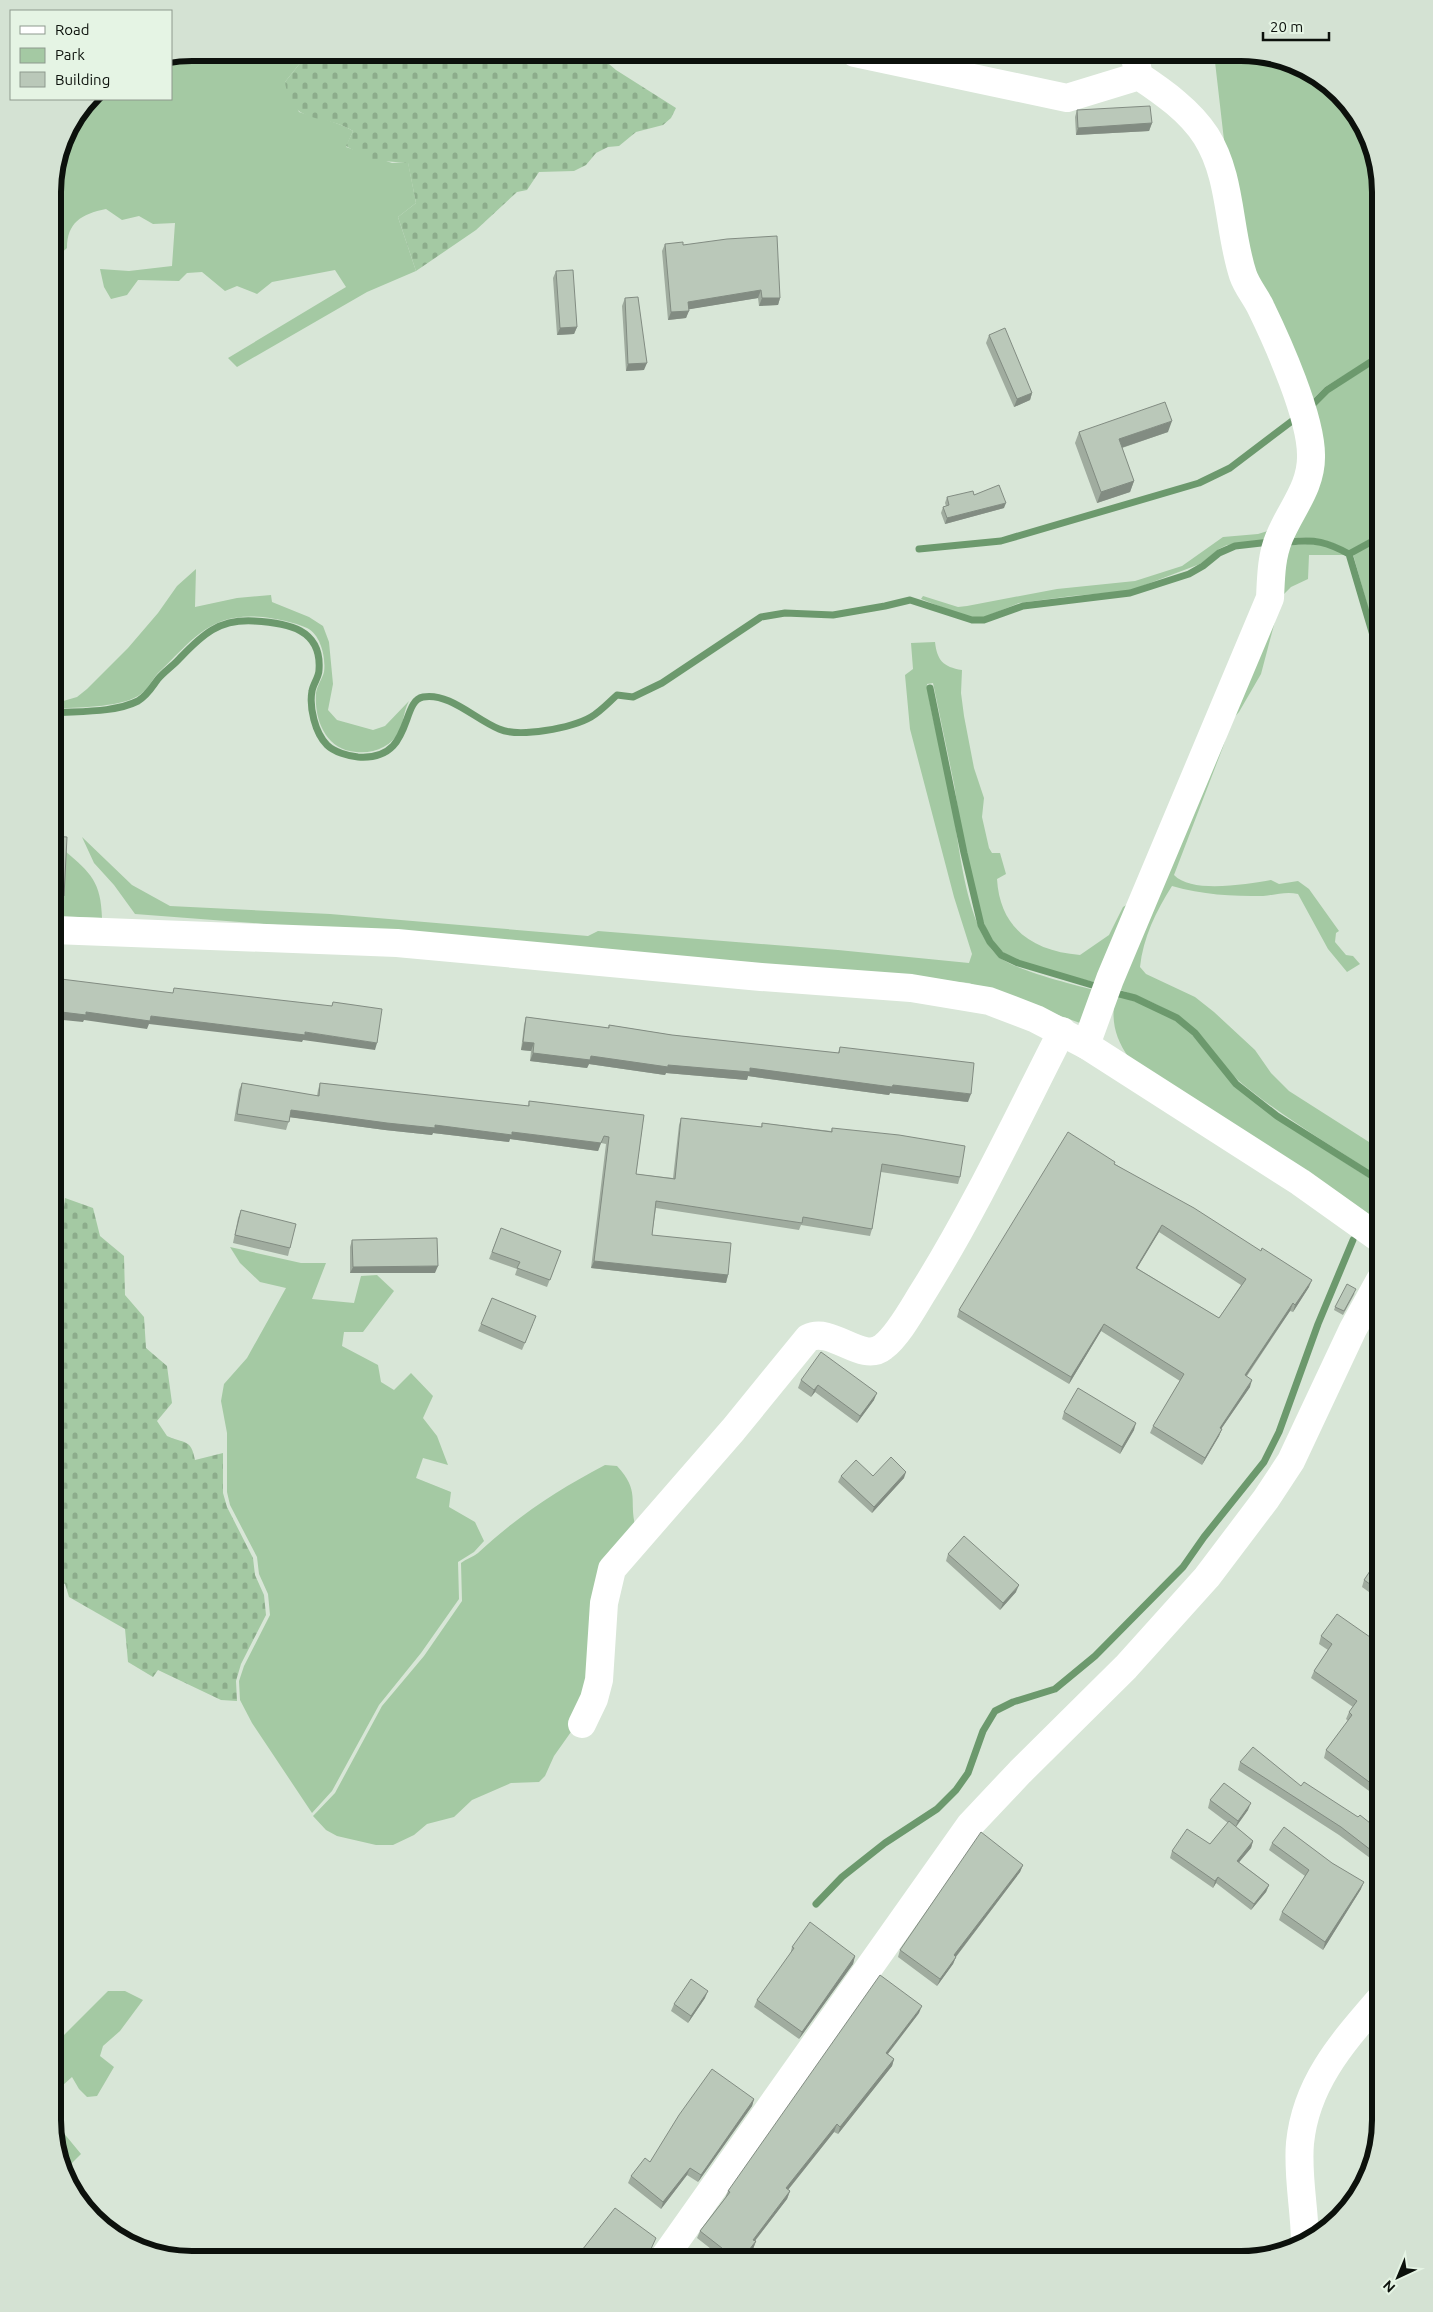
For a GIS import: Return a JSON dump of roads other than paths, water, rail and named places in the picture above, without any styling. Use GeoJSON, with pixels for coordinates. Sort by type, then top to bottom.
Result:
{"type":"FeatureCollection","features":[{"type":"Feature","properties":{"kind":"street"},"geometry":{"type":"LineString","coordinates":[[896,62],[1067,98],[1137,64],[1206,136],[1225,183],[1233,238],[1244,277],[1261,308],[1283,358],[1310,438],[1312,456],[1303,493],[1278,540],[1272,569],[1270,598],[1110,979],[1086,1045]]}},
{"type":"Feature","properties":{"kind":"street"},"geometry":{"type":"LineString","coordinates":[[62,930],[397,943],[761,977],[911,988],[989,1001],[1036,1018],[1086,1045],[1300,1182],[1372,1233]]}},
{"type":"Feature","properties":{"kind":"street"},"geometry":{"type":"LineString","coordinates":[[582,1724],[594,1699],[599,1680],[604,1603],[612,1569],[733,1430],[808,1338],[815,1335],[824,1336],[864,1351],[877,1351],[884,1347],[908,1316],[937,1269],[1062,1031]]}},
{"type":"Feature","properties":{"kind":"street"},"geometry":{"type":"LineString","coordinates":[[669,2250],[970,1825],[1020,1772],[1126,1667],[1207,1577],[1266,1499],[1291,1460],[1353,1329],[1372,1295]]}},
{"type":"Feature","properties":{"kind":"street"},"geometry":{"type":"LineString","coordinates":[[1305,2234],[1300,2144],[1307,2108],[1314,2087],[1330,2061],[1372,2009]]}},
{"type":"Feature","properties":{"kind":"waterway"},"geometry":{"type":"LineString","coordinates":[[1308,409],[1327,390],[1372,361]]}},
{"type":"Feature","properties":{"kind":"waterway"},"geometry":{"type":"LineString","coordinates":[[919,549],[1001,541],[1199,483],[1230,468],[1296,418]]}},
{"type":"Feature","properties":{"kind":"waterway"},"geometry":{"type":"LineString","coordinates":[[1290,542],[1321,542],[1349,554],[1372,541]]}},
{"type":"Feature","properties":{"kind":"waterway"},"geometry":{"type":"LineString","coordinates":[[62,712],[107,710],[129,705],[147,694],[161,676],[188,649],[212,630],[242,621],[267,622],[300,631],[309,637],[315,645],[319,670],[312,691],[311,704],[316,727],[327,745],[337,752],[346,755],[358,757],[376,756],[389,750],[397,741],[411,709],[416,701],[423,697],[443,699],[490,725],[508,732],[532,732],[559,728],[591,717],[617,695],[633,697],[662,683],[761,617],[785,613],[833,615],[910,600],[972,620],[984,620],[1023,606],[1130,593],[1189,574],[1219,553],[1235,546],[1270,542]]}},
{"type":"Feature","properties":{"kind":"waterway"},"geometry":{"type":"LineString","coordinates":[[1349,554],[1372,632]]}},
{"type":"Feature","properties":{"kind":"waterway"},"geometry":{"type":"LineString","coordinates":[[930,688],[981,925],[990,942],[1001,955],[1018,963],[1102,988]]}},
{"type":"Feature","properties":{"kind":"waterway"},"geometry":{"type":"LineString","coordinates":[[1112,992],[1135,998],[1177,1018],[1195,1033],[1236,1084],[1277,1116],[1372,1176]]}},
{"type":"Feature","properties":{"kind":"waterway"},"geometry":{"type":"LineString","coordinates":[[816,1904],[842,1877],[885,1843],[937,1809],[956,1790],[968,1773],[983,1731],[995,1711],[1013,1702],[1055,1689],[1095,1656],[1183,1567],[1204,1537],[1264,1462],[1279,1432],[1318,1324],[1353,1240]]}}]}
